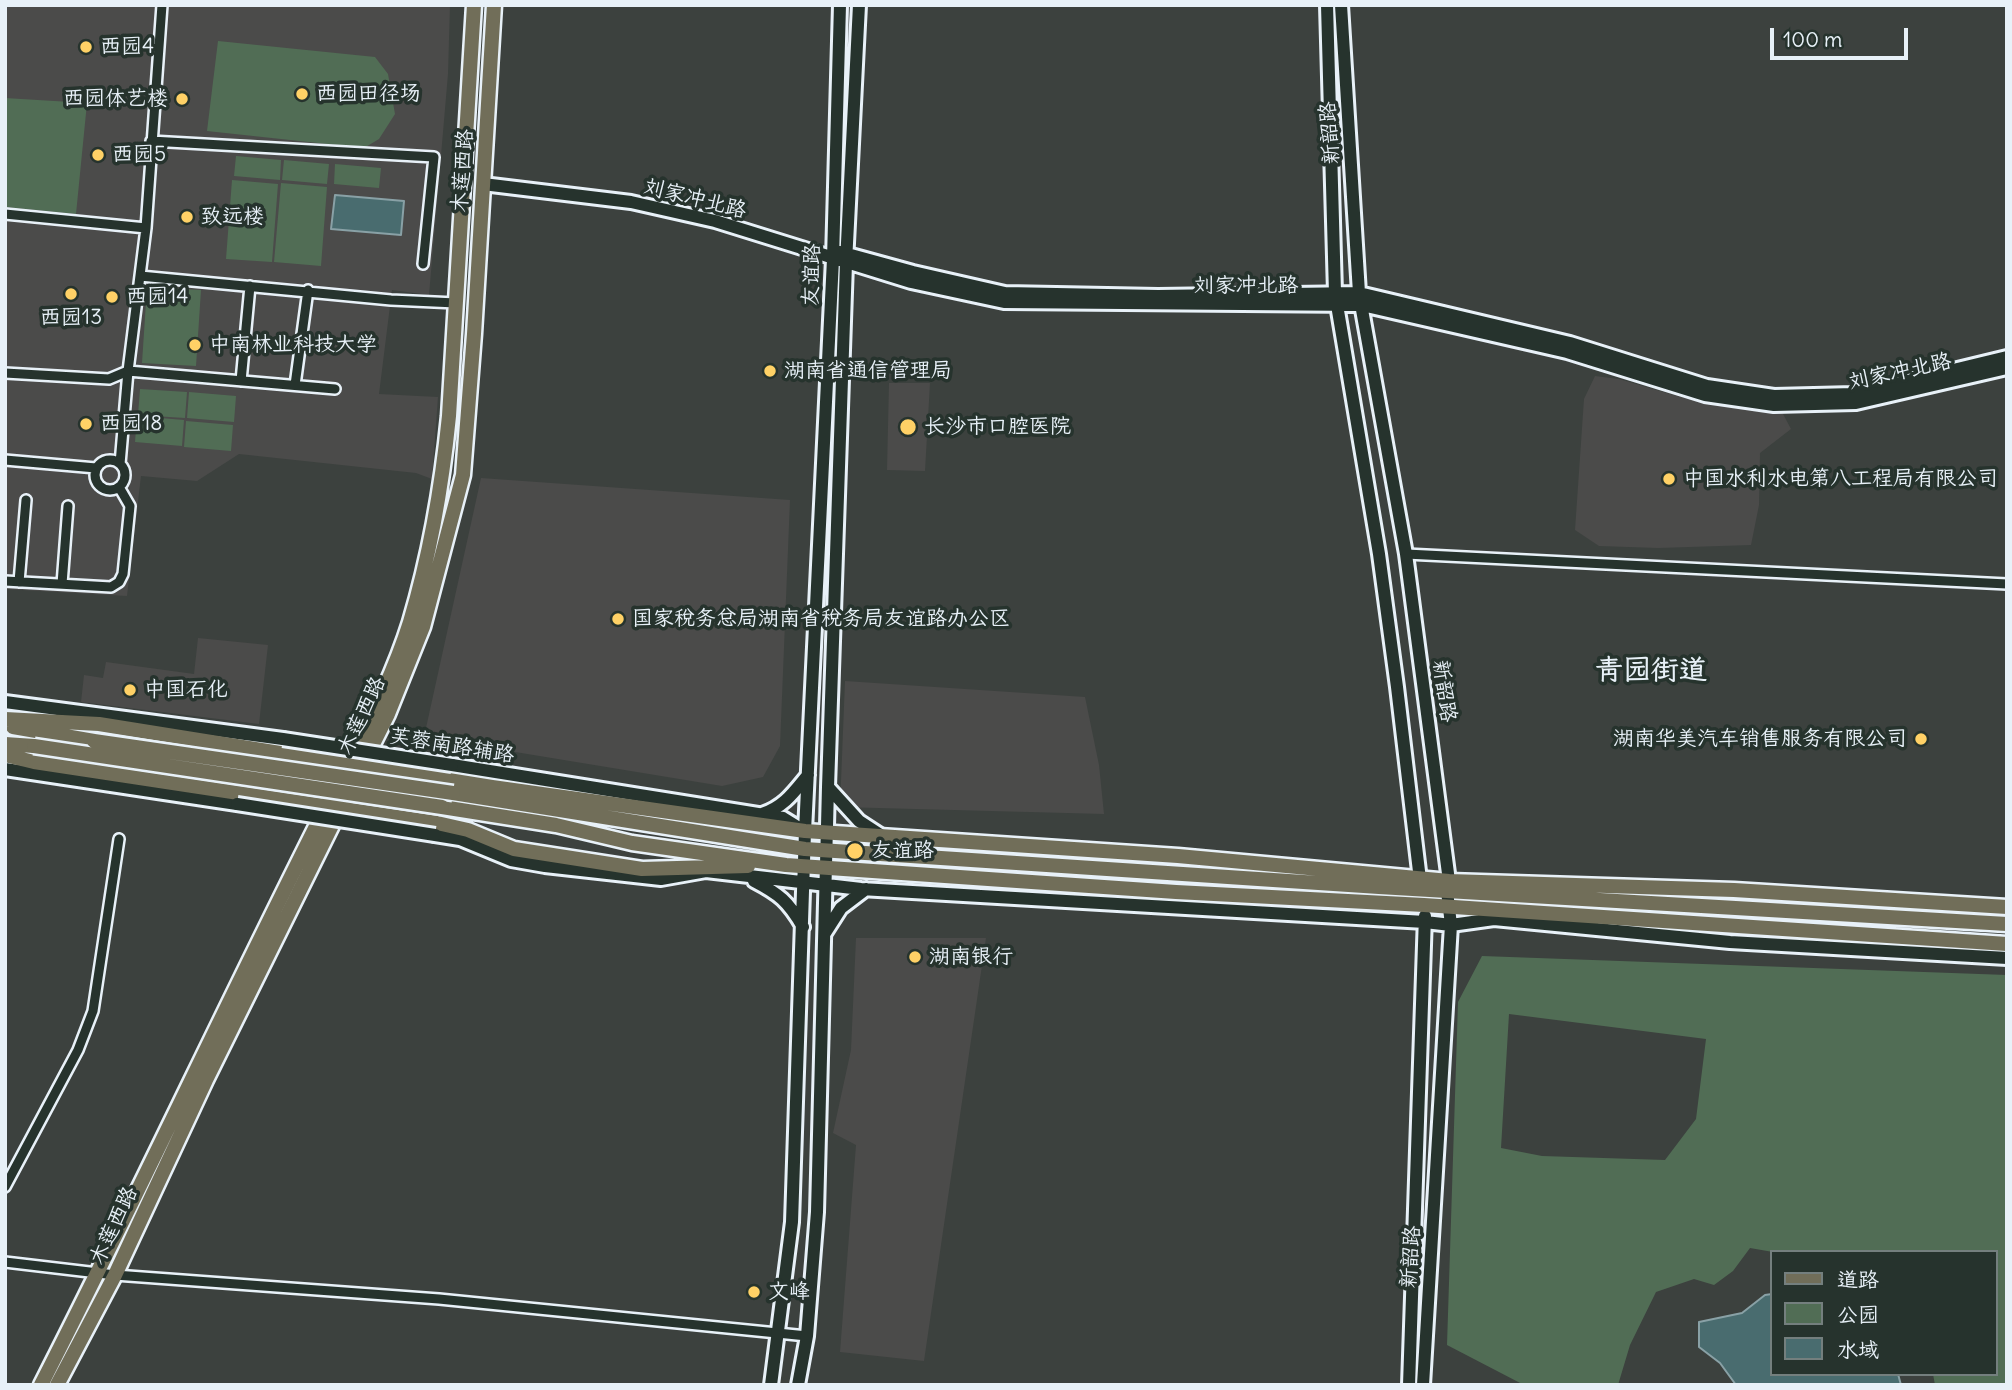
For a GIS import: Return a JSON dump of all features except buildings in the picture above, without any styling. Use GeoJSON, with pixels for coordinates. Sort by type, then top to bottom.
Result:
{"type":"FeatureCollection","features":[{"type":"Feature","properties":{"kind":"main road","name":"木莲西路"},"geometry":{"type":"LineString","coordinates":[[41,1385],[354,765],[409,623],[430,546],[444,466],[474,5]]}},
{"type":"Feature","properties":{"kind":"main road","name":"木莲西路"},"geometry":{"type":"LineString","coordinates":[[354,765],[388,714],[423,627],[463,475],[469,422],[494,5]]}},
{"type":"Feature","properties":{"kind":"main road","name":"友谊路"},"geometry":{"type":"LineString","coordinates":[[771,1385],[792,1222],[805,831],[833,255],[840,5]]}},
{"type":"Feature","properties":{"kind":"main road","name":"友谊路"},"geometry":{"type":"LineString","coordinates":[[798,1385],[807,1336],[817,1212],[828,787],[859,5]]}},
{"type":"Feature","properties":{"kind":"main road","name":"新韶路"},"geometry":{"type":"LineString","coordinates":[[1327,5],[1337,299],[1381,567],[1424,905],[1409,1385]]}},
{"type":"Feature","properties":{"kind":"main road","name":"新韶路"},"geometry":{"type":"LineString","coordinates":[[1341,5],[1360,299],[1406,554],[1451,925],[1423,1385]]}},
{"type":"Feature","properties":{"kind":"main road","name":"刘家冲北路"},"geometry":{"type":"LineString","coordinates":[[483,182],[631,202],[715,221],[833,255],[1005,293],[1360,299],[1570,343],[1707,386],[1774,396],[1854,394],[2007,357]]}},
{"type":"Feature","properties":{"kind":"main road","name":"刘家冲北路"},"geometry":{"type":"LineString","coordinates":[[1360,299],[1567,352],[1705,395],[1774,405],[1856,403],[2007,368]]}},
{"type":"Feature","properties":{"kind":"main road","name":"芙蓉南路辅路"},"geometry":{"type":"LineString","coordinates":[[5,702],[283,739],[740,810],[783,818],[805,831]]}},
{"type":"Feature","properties":{"kind":"main road"},"geometry":{"type":"LineString","coordinates":[[5,719],[99,724],[354,765],[805,831],[1178,856],[1448,886],[2007,924]]}},
{"type":"Feature","properties":{"kind":"main road"},"geometry":{"type":"LineString","coordinates":[[5,726],[805,849],[1420,883]]}},
{"type":"Feature","properties":{"kind":"main road"},"geometry":{"type":"LineString","coordinates":[[5,744],[34,746],[442,807],[556,825],[632,843],[805,866],[2007,944]]}},
{"type":"Feature","properties":{"kind":"main road"},"geometry":{"type":"LineString","coordinates":[[5,755],[34,762],[453,825],[514,849],[642,869],[786,864]]}},
{"type":"Feature","properties":{"kind":"main road"},"geometry":{"type":"LineString","coordinates":[[5,769],[460,839],[511,860],[545,866],[661,879],[706,871]]}},
{"type":"Feature","properties":{"kind":"main road"},"geometry":{"type":"LineString","coordinates":[[762,814],[774,810],[788,800],[808,774]]}},
{"type":"Feature","properties":{"kind":"main road"},"geometry":{"type":"LineString","coordinates":[[828,787],[859,821],[882,836]]}},
{"type":"Feature","properties":{"kind":"main road","name":"木莲西路"},"geometry":{"type":"LineString","coordinates":[[57,1385],[115,1275],[334,806]]}},
{"type":"Feature","properties":{"kind":"main road"},"geometry":{"type":"LineString","coordinates":[[696,832],[740,810]]}},
{"type":"Feature","properties":{"kind":"main road"},"geometry":{"type":"LineString","coordinates":[[663,869],[706,871],[866,889],[1451,925],[1494,919],[1730,942],[2007,958]]}},
{"type":"Feature","properties":{"kind":"main road"},"geometry":{"type":"LineString","coordinates":[[744,876],[772,890],[791,905],[803,927]]}},
{"type":"Feature","properties":{"kind":"main road"},"geometry":{"type":"LineString","coordinates":[[1448,886],[1734,890],[2007,907]]}},
{"type":"Feature","properties":{"kind":"main road"},"geometry":{"type":"LineString","coordinates":[[825,933],[841,908],[866,889]]}},
{"type":"Feature","properties":{"kind":"street"},"geometry":{"type":"LineString","coordinates":[[120,464],[110,460],[99,464],[95,479],[100,487],[110,491],[119,487],[125,473],[120,464],[128,371],[146,228],[162,5]]}},
{"type":"Feature","properties":{"kind":"street"},"geometry":{"type":"LineString","coordinates":[[151,141],[434,157],[423,264]]}},
{"type":"Feature","properties":{"kind":"street"},"geometry":{"type":"LineString","coordinates":[[5,214],[146,228]]}},
{"type":"Feature","properties":{"kind":"street"},"geometry":{"type":"LineString","coordinates":[[140,276],[391,300],[456,303]]}},
{"type":"Feature","properties":{"kind":"street"},"geometry":{"type":"LineString","coordinates":[[242,381],[250,286]]}},
{"type":"Feature","properties":{"kind":"street"},"geometry":{"type":"LineString","coordinates":[[295,385],[307,290]]}},
{"type":"Feature","properties":{"kind":"street"},"geometry":{"type":"LineString","coordinates":[[5,373],[109,379],[128,371],[335,389]]}},
{"type":"Feature","properties":{"kind":"street"},"geometry":{"type":"LineString","coordinates":[[5,460],[96,468]]}},
{"type":"Feature","properties":{"kind":"street"},"geometry":{"type":"LineString","coordinates":[[5,581],[111,587],[119,582],[124,574],[130,506],[119,487]]}},
{"type":"Feature","properties":{"kind":"street"},"geometry":{"type":"LineString","coordinates":[[19,582],[26,500]]}},
{"type":"Feature","properties":{"kind":"street"},"geometry":{"type":"LineString","coordinates":[[62,584],[68,506]]}},
{"type":"Feature","properties":{"kind":"street"},"geometry":{"type":"LineString","coordinates":[[1406,554],[2007,584]]}},
{"type":"Feature","properties":{"kind":"street"},"geometry":{"type":"LineString","coordinates":[[5,1187],[78,1050],[93,1011],[119,839]]}},
{"type":"Feature","properties":{"kind":"street"},"geometry":{"type":"LineString","coordinates":[[5,1262],[115,1275],[439,1299],[807,1336]]}},
{"type":"Feature","properties":{"kind":"shaded area","name":"中南林业科技大学"},"geometry":{"type":"Polygon","coordinates":[[[5,5],[450,5],[448,74],[429,295],[392,290],[379,394],[438,397],[432,479],[416,473],[239,454],[197,481],[141,476],[127,596],[5,589],[5,5]]]}},
{"type":"Feature","properties":{"kind":"shaded area","name":"中国水利水电第八工程局有限公司"},"geometry":{"type":"Polygon","coordinates":[[[1595,376],[1619,379],[1684,398],[1783,414],[1791,429],[1760,453],[1759,505],[1751,545],[1658,548],[1599,546],[1575,530],[1584,399],[1595,376]]]}},
{"type":"Feature","properties":{"kind":"shaded area","name":"长沙市口腔医院"},"geometry":{"type":"Polygon","coordinates":[[[889,383],[930,383],[925,471],[887,470],[889,383]]]}},
{"type":"Feature","properties":{"kind":"shaded area","name":"国家税务总局湖南省税务局友谊路办公区"},"geometry":{"type":"Polygon","coordinates":[[[481,478],[790,500],[780,746],[763,777],[722,786],[424,737],[481,478]]]}},
{"type":"Feature","properties":{"kind":"shaded area"},"geometry":{"type":"Polygon","coordinates":[[[198,638],[268,645],[259,724],[81,702],[84,675],[103,678],[106,662],[194,674],[198,638]]]}},
{"type":"Feature","properties":{"kind":"shaded area"},"geometry":{"type":"Polygon","coordinates":[[[845,681],[1085,697],[1099,765],[1104,814],[840,807],[845,681]]]}},
{"type":"Feature","properties":{"kind":"shaded area"},"geometry":{"type":"Polygon","coordinates":[[[856,938],[986,938],[924,1361],[840,1352],[856,1145],[833,1133],[851,1050],[856,938]]]}},
{"type":"Feature","properties":{"kind":"green space","name":"西园田径场"},"geometry":{"type":"Polygon","coordinates":[[[218,41],[375,57],[388,74],[395,114],[379,139],[364,148],[207,131],[218,41]]]}},
{"type":"Feature","properties":{"kind":"green space"},"geometry":{"type":"Polygon","coordinates":[[[5,98],[87,103],[76,214],[5,207],[5,98]]]}},
{"type":"Feature","properties":{"kind":"green space"},"geometry":{"type":"Polygon","coordinates":[[[236,156],[281,160],[280,180],[234,176],[236,156]]]}},
{"type":"Feature","properties":{"kind":"green space"},"geometry":{"type":"Polygon","coordinates":[[[284,160],[329,164],[327,184],[282,180],[284,160]]]}},
{"type":"Feature","properties":{"kind":"green space"},"geometry":{"type":"Polygon","coordinates":[[[335,164],[381,168],[379,188],[334,184],[335,164]]]}},
{"type":"Feature","properties":{"kind":"green space"},"geometry":{"type":"Polygon","coordinates":[[[232,180],[278,184],[272,262],[226,259],[232,180]]]}},
{"type":"Feature","properties":{"kind":"green space"},"geometry":{"type":"Polygon","coordinates":[[[281,183],[327,187],[321,266],[274,262],[281,183]]]}},
{"type":"Feature","properties":{"kind":"green space"},"geometry":{"type":"Polygon","coordinates":[[[147,287],[201,290],[196,366],[142,363],[147,287]]]}},
{"type":"Feature","properties":{"kind":"green space"},"geometry":{"type":"Polygon","coordinates":[[[140,389],[187,392],[185,418],[138,415],[140,389]]]}},
{"type":"Feature","properties":{"kind":"green space"},"geometry":{"type":"Polygon","coordinates":[[[189,392],[236,396],[234,422],[187,418],[189,392]]]}},
{"type":"Feature","properties":{"kind":"green space"},"geometry":{"type":"Polygon","coordinates":[[[137,416],[184,420],[182,446],[135,442],[137,416]]]}},
{"type":"Feature","properties":{"kind":"green space"},"geometry":{"type":"Polygon","coordinates":[[[186,421],[233,425],[231,451],[184,447],[186,421]]]}},
{"type":"Feature","properties":{"kind":"green space"},"geometry":{"type":"Polygon","coordinates":[[[1482,956],[2007,975],[2007,1385],[1935,1385],[1933,1376],[1998,1376],[1998,1250],[1770,1251],[1750,1248],[1733,1271],[1714,1285],[1694,1279],[1656,1292],[1630,1345],[1618,1385],[1524,1385],[1447,1345],[1458,1002],[1482,956]],[[1509,1014],[1501,1148],[1542,1156],[1665,1160],[1696,1119],[1706,1039],[1509,1014]]]}},
{"type":"Feature","properties":{"kind":"water"},"geometry":{"type":"Polygon","coordinates":[[[335,195],[404,201],[401,235],[331,229],[335,195]]]}},
{"type":"Feature","properties":{"kind":"water"},"geometry":{"type":"Polygon","coordinates":[[[1770,1294],[1770,1376],[1899,1376],[1901,1385],[1736,1385],[1720,1363],[1699,1347],[1699,1322],[1742,1313],[1765,1295],[1770,1294]]]}},
{"type":"Feature","properties":{"kind":"place","name":"西园4"},"geometry":{"type":"Point","coordinates":[86,47]}},
{"type":"Feature","properties":{"kind":"place","name":"西园田径场"},"geometry":{"type":"Point","coordinates":[302,94]}},
{"type":"Feature","properties":{"kind":"place","name":"西园体艺楼"},"geometry":{"type":"Point","coordinates":[182,99]}},
{"type":"Feature","properties":{"kind":"place","name":"西园5"},"geometry":{"type":"Point","coordinates":[98,155]}},
{"type":"Feature","properties":{"kind":"place","name":"致远楼"},"geometry":{"type":"Point","coordinates":[187,217]}},
{"type":"Feature","properties":{"kind":"place","name":"西园13"},"geometry":{"type":"Point","coordinates":[71,294]}},
{"type":"Feature","properties":{"kind":"place","name":"西园14"},"geometry":{"type":"Point","coordinates":[112,297]}},
{"type":"Feature","properties":{"kind":"place","name":"中南林业科技大学"},"geometry":{"type":"Point","coordinates":[195,345]}},
{"type":"Feature","properties":{"kind":"place","name":"湖南省通信管理局"},"geometry":{"type":"Point","coordinates":[770,371]}},
{"type":"Feature","properties":{"kind":"place","name":"西园18"},"geometry":{"type":"Point","coordinates":[86,424]}},
{"type":"Feature","properties":{"kind":"place","name":"长沙市口腔医院"},"geometry":{"type":"Point","coordinates":[908,427]}},
{"type":"Feature","properties":{"kind":"place","name":"中国水利水电第八工程局有限公司"},"geometry":{"type":"Point","coordinates":[1669,479]}},
{"type":"Feature","properties":{"kind":"place","name":"国家税务总局湖南省税务局友谊路办公区"},"geometry":{"type":"Point","coordinates":[618,619]}},
{"type":"Feature","properties":{"kind":"place","name":"中国石化"},"geometry":{"type":"Point","coordinates":[130,690]}},
{"type":"Feature","properties":{"kind":"place","name":"湖南华美汽车销售服务有限公司"},"geometry":{"type":"Point","coordinates":[1921,739]}},
{"type":"Feature","properties":{"kind":"place","name":"友谊路"},"geometry":{"type":"Point","coordinates":[855,851]}},
{"type":"Feature","properties":{"kind":"place","name":"湖南银行"},"geometry":{"type":"Point","coordinates":[915,957]}},
{"type":"Feature","properties":{"kind":"place","name":"文峰"},"geometry":{"type":"Point","coordinates":[754,1292]}},
{"type":"Feature","properties":{"kind":"district","name":"青园街道"},"geometry":{"type":"Point","coordinates":[1651,671]}}]}
